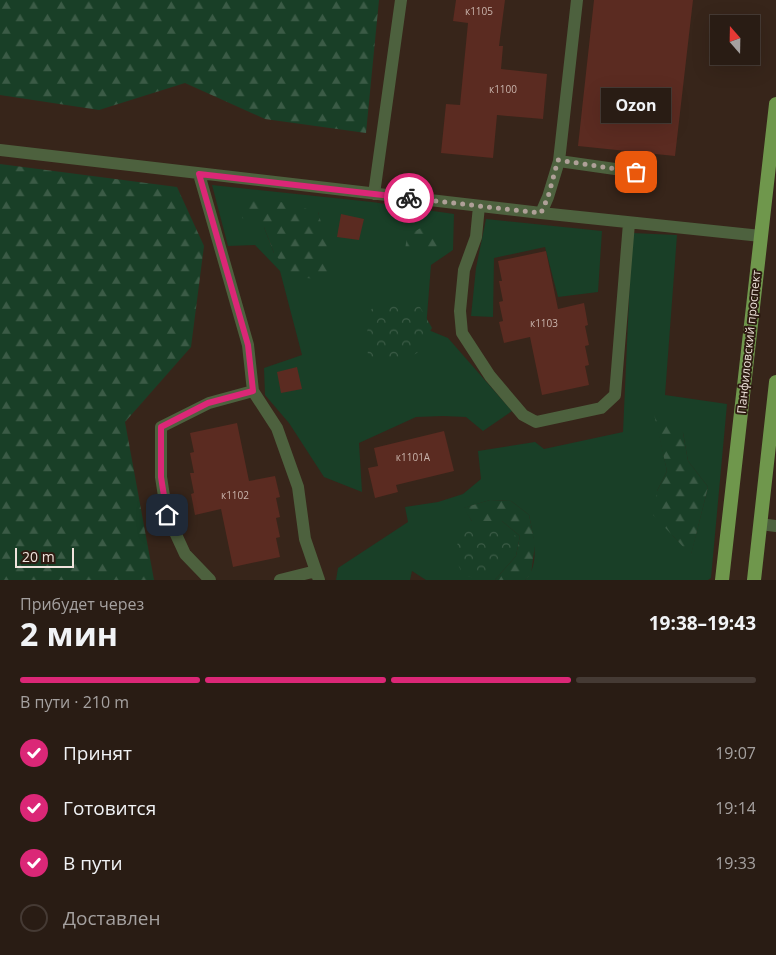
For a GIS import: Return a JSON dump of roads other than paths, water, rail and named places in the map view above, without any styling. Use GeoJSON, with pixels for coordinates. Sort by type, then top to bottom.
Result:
{"type":"FeatureCollection","features":[{"type":"Feature","properties":{"kind":"main road","name":"Панфиловский проспект"},"geometry":{"type":"LineString","coordinates":[[722,580],[776,104]]}},
{"type":"Feature","properties":{"kind":"main road"},"geometry":{"type":"LineString","coordinates":[[754,580],[776,382]]}},
{"type":"Feature","properties":{"kind":"lane"},"geometry":{"type":"LineString","coordinates":[[374,194],[400,0]]}},
{"type":"Feature","properties":{"kind":"lane"},"geometry":{"type":"LineString","coordinates":[[541,213],[548,197],[558,160],[576,0]]}},
{"type":"Feature","properties":{"kind":"lane"},"geometry":{"type":"LineString","coordinates":[[0,150],[629,223],[760,236]]}},
{"type":"Feature","properties":{"kind":"lane"},"geometry":{"type":"LineString","coordinates":[[558,160],[636,172]]}},
{"type":"Feature","properties":{"kind":"lane"},"geometry":{"type":"LineString","coordinates":[[199,174],[248,345],[253,391],[277,428],[298,487],[305,539],[318,575],[280,580]]}},
{"type":"Feature","properties":{"kind":"lane"},"geometry":{"type":"LineString","coordinates":[[479,206],[476,237],[464,270],[460,311],[462,333],[490,376],[523,415],[536,422],[601,408],[615,395],[629,223]]}},
{"type":"Feature","properties":{"kind":"lane"},"geometry":{"type":"LineString","coordinates":[[210,580],[185,554],[167,515],[161,477],[161,427],[208,403],[253,391]]}},
{"type":"Feature","properties":{"kind":"lane"},"geometry":{"type":"LineString","coordinates":[[760,524],[776,526]]}},
{"type":"Feature","properties":{"kind":"place","name":"Ozon"},"geometry":{"type":"Point","coordinates":[636,172]}}]}
